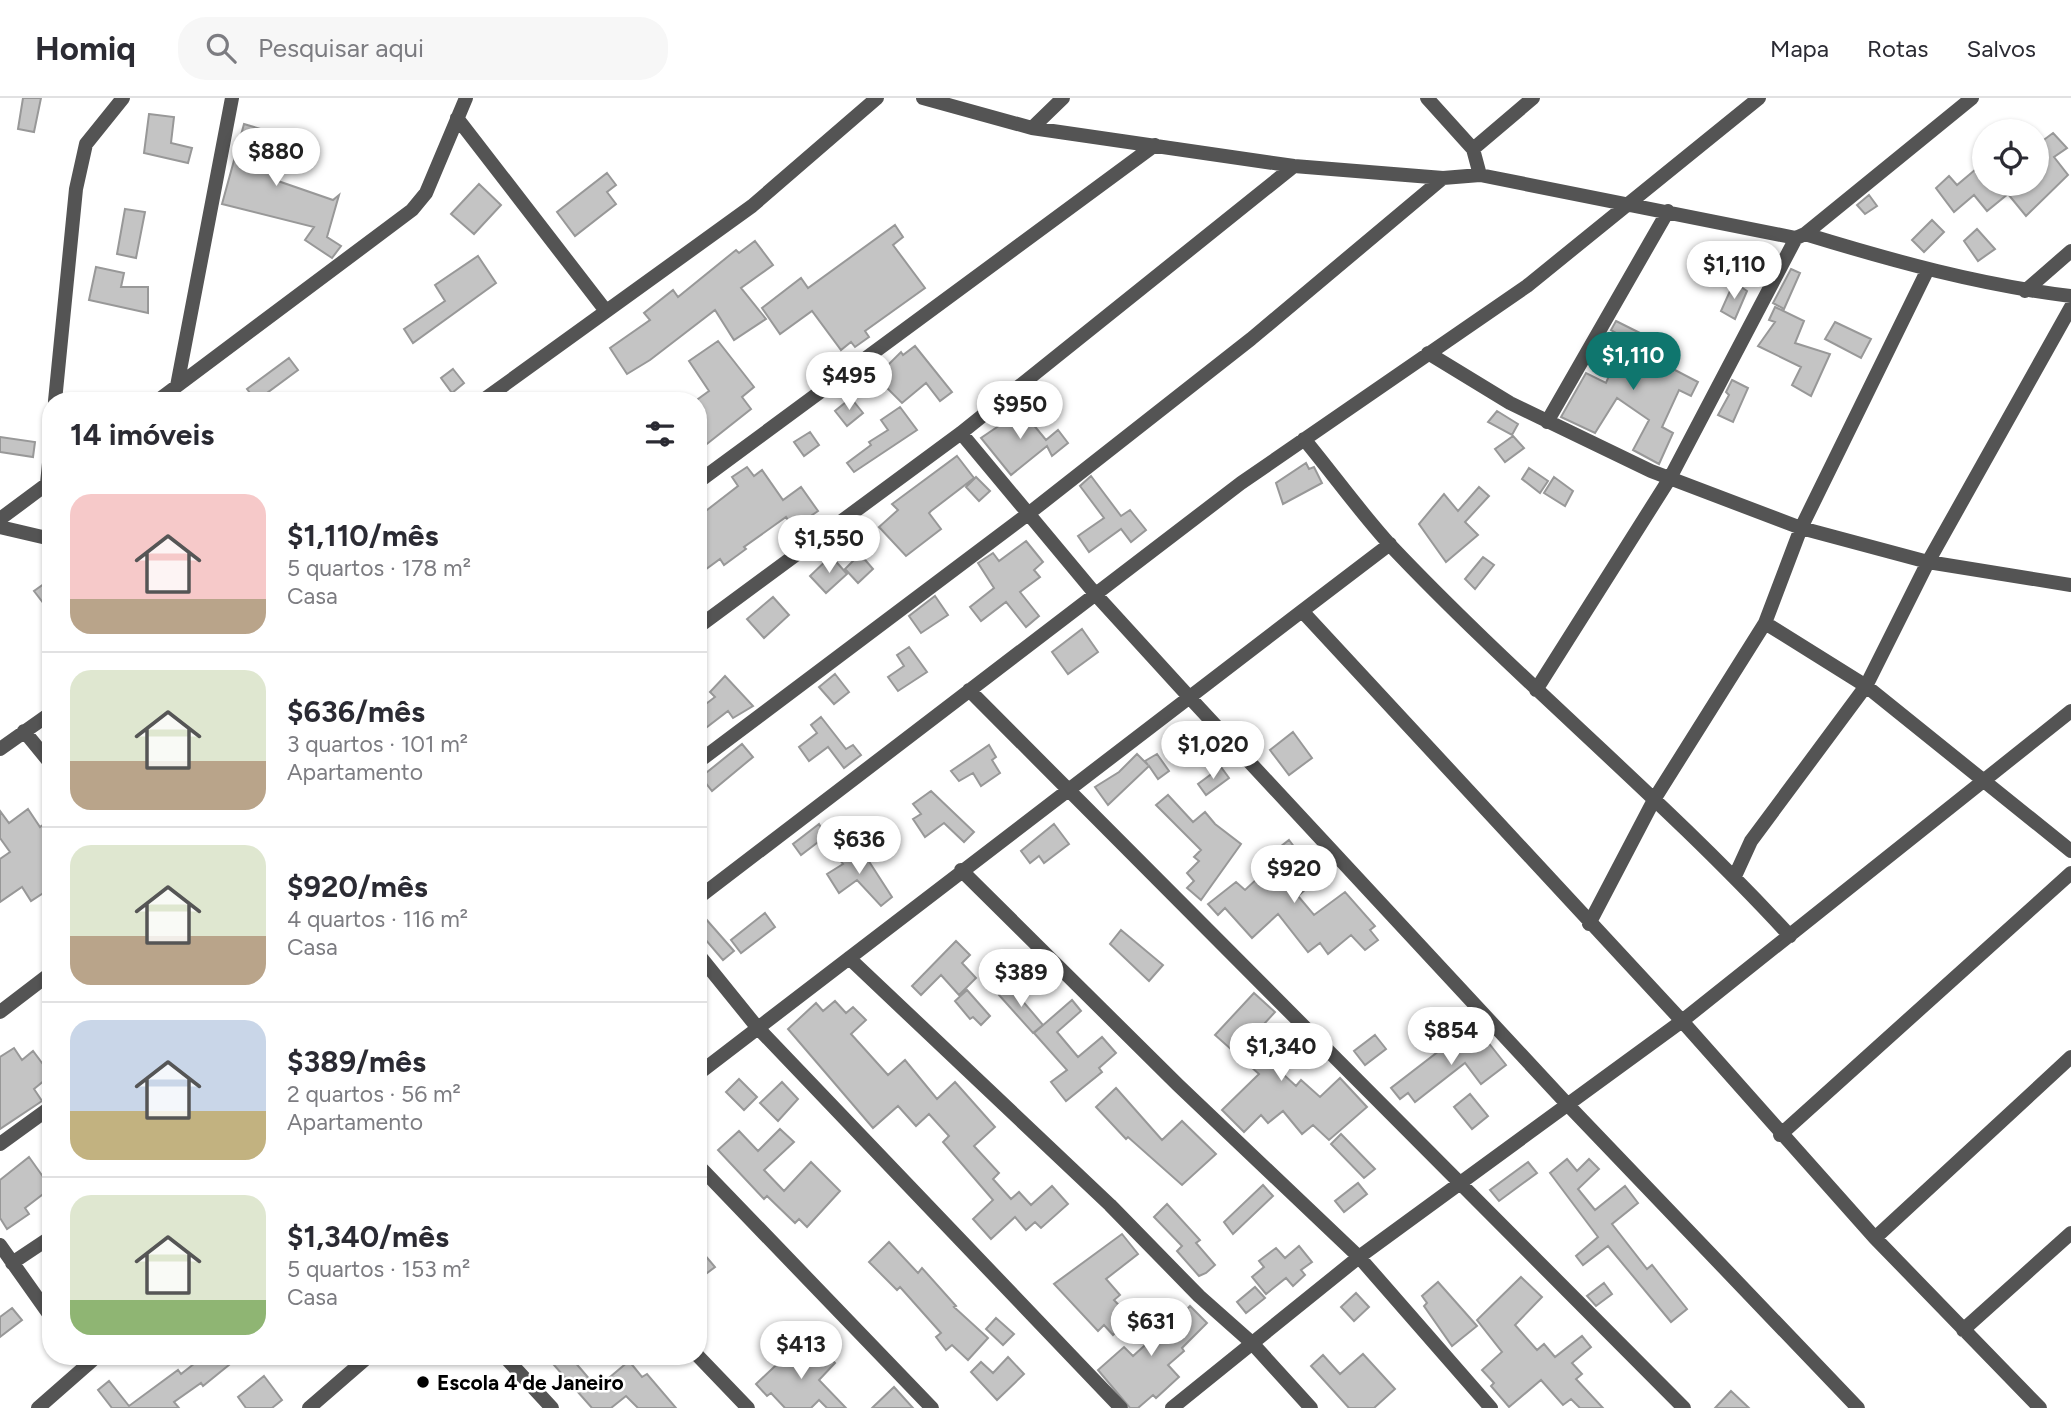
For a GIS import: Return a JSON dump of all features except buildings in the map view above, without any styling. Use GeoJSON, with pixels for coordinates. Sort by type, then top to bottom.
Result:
{"type":"FeatureCollection","features":[{"type":"Feature","properties":{"kind":"street"},"geometry":{"type":"LineString","coordinates":[[56,392],[76,189],[86,144],[123,98]]}},
{"type":"Feature","properties":{"kind":"street"},"geometry":{"type":"LineString","coordinates":[[177,386],[232,98]]}},
{"type":"Feature","properties":{"kind":"street"},"geometry":{"type":"LineString","coordinates":[[169,392],[412,210],[426,193],[466,98]]}},
{"type":"Feature","properties":{"kind":"street"},"geometry":{"type":"LineString","coordinates":[[495,392],[752,206],[877,98]]}},
{"type":"Feature","properties":{"kind":"street"},"geometry":{"type":"LineString","coordinates":[[923,98],[1032,128],[1294,166],[1443,177],[1480,175],[1800,236],[1927,271],[2025,291],[2071,296]]}},
{"type":"Feature","properties":{"kind":"street"},"geometry":{"type":"LineString","coordinates":[[1427,98],[1473,149],[1480,175]]}},
{"type":"Feature","properties":{"kind":"street"},"geometry":{"type":"LineString","coordinates":[[1473,149],[1533,98]]}},
{"type":"Feature","properties":{"kind":"street"},"geometry":{"type":"LineString","coordinates":[[707,891],[969,690],[1304,439],[1527,286],[1759,98]]}},
{"type":"Feature","properties":{"kind":"street"},"geometry":{"type":"LineString","coordinates":[[1536,690],[1670,478],[1800,236],[1972,98]]}},
{"type":"Feature","properties":{"kind":"street"},"geometry":{"type":"LineString","coordinates":[[1032,128],[1054,101]]}},
{"type":"Feature","properties":{"kind":"street"},"geometry":{"type":"LineString","coordinates":[[457,118],[606,312]]}},
{"type":"Feature","properties":{"kind":"street"},"geometry":{"type":"LineString","coordinates":[[707,475],[1155,145]]}},
{"type":"Feature","properties":{"kind":"street"},"geometry":{"type":"LineString","coordinates":[[707,620],[961,433],[1294,166]]}},
{"type":"Feature","properties":{"kind":"street"},"geometry":{"type":"LineString","coordinates":[[707,755],[1028,514],[1251,339],[1443,177]]}},
{"type":"Feature","properties":{"kind":"street"},"geometry":{"type":"LineString","coordinates":[[1547,422],[1668,211]]}},
{"type":"Feature","properties":{"kind":"street"},"geometry":{"type":"LineString","coordinates":[[2025,291],[2071,251]]}},
{"type":"Feature","properties":{"kind":"street"},"geometry":{"type":"LineString","coordinates":[[1589,924],[1655,798],[1765,623],[1801,528],[1927,271]]}},
{"type":"Feature","properties":{"kind":"street"},"geometry":{"type":"LineString","coordinates":[[1735,876],[1751,841],[1866,686],[1928,562],[2071,307]]}},
{"type":"Feature","properties":{"kind":"street"},"geometry":{"type":"LineString","coordinates":[[1428,353],[1510,403],[1547,422],[1670,478],[1801,528],[1928,562],[2071,585]]}},
{"type":"Feature","properties":{"kind":"street"},"geometry":{"type":"LineString","coordinates":[[961,433],[1097,596],[1191,699],[1568,1105],[1858,1408]]}},
{"type":"Feature","properties":{"kind":"street"},"geometry":{"type":"LineString","coordinates":[[1304,439],[1390,544],[1536,690],[1655,798],[1735,876],[1790,936]]}},
{"type":"Feature","properties":{"kind":"street"},"geometry":{"type":"LineString","coordinates":[[0,519],[42,487]]}},
{"type":"Feature","properties":{"kind":"street"},"geometry":{"type":"LineString","coordinates":[[0,527],[42,537]]}},
{"type":"Feature","properties":{"kind":"street"},"geometry":{"type":"LineString","coordinates":[[707,1066],[1066,789],[1191,699],[1390,544]]}},
{"type":"Feature","properties":{"kind":"street"},"geometry":{"type":"LineString","coordinates":[[1302,611],[1589,924],[1682,1021],[1780,1135],[1875,1238],[2040,1408]]}},
{"type":"Feature","properties":{"kind":"street"},"geometry":{"type":"LineString","coordinates":[[1765,623],[1866,686],[2071,851]]}},
{"type":"Feature","properties":{"kind":"street"},"geometry":{"type":"LineString","coordinates":[[969,690],[1684,1408]]}},
{"type":"Feature","properties":{"kind":"street"},"geometry":{"type":"LineString","coordinates":[[1172,1408],[1359,1257],[1682,1021],[2071,711]]}},
{"type":"Feature","properties":{"kind":"street"},"geometry":{"type":"LineString","coordinates":[[0,749],[42,719]]}},
{"type":"Feature","properties":{"kind":"street"},"geometry":{"type":"LineString","coordinates":[[24,732],[42,753]]}},
{"type":"Feature","properties":{"kind":"street"},"geometry":{"type":"LineString","coordinates":[[961,870],[1178,1085],[1359,1257],[1491,1408]]}},
{"type":"Feature","properties":{"kind":"street"},"geometry":{"type":"LineString","coordinates":[[1780,1135],[2071,873]]}},
{"type":"Feature","properties":{"kind":"street"},"geometry":{"type":"LineString","coordinates":[[849,957],[1252,1343],[1311,1408]]}},
{"type":"Feature","properties":{"kind":"street"},"geometry":{"type":"LineString","coordinates":[[707,965],[757,1027],[1121,1408]]}},
{"type":"Feature","properties":{"kind":"street"},"geometry":{"type":"LineString","coordinates":[[0,1012],[42,980]]}},
{"type":"Feature","properties":{"kind":"street"},"geometry":{"type":"LineString","coordinates":[[1875,1238],[2071,1057]]}},
{"type":"Feature","properties":{"kind":"street"},"geometry":{"type":"LineString","coordinates":[[0,1144],[42,1114]]}},
{"type":"Feature","properties":{"kind":"street"},"geometry":{"type":"LineString","coordinates":[[707,1174],[932,1408]]}},
{"type":"Feature","properties":{"kind":"street"},"geometry":{"type":"LineString","coordinates":[[1963,1330],[2071,1233]]}},
{"type":"Feature","properties":{"kind":"street"},"geometry":{"type":"LineString","coordinates":[[12,1263],[42,1243]]}},
{"type":"Feature","properties":{"kind":"street"},"geometry":{"type":"LineString","coordinates":[[0,1245],[42,1305]]}},
{"type":"Feature","properties":{"kind":"street"},"geometry":{"type":"LineString","coordinates":[[38,1408],[82,1365]]}},
{"type":"Feature","properties":{"kind":"street"},"geometry":{"type":"LineString","coordinates":[[309,1408],[359,1365]]}},
{"type":"Feature","properties":{"kind":"street"},"geometry":{"type":"LineString","coordinates":[[512,1365],[552,1408]]}},
{"type":"Feature","properties":{"kind":"street"},"geometry":{"type":"LineString","coordinates":[[707,1365],[748,1408]]}},
{"type":"Feature","properties":{"kind":"place","name":"Escola 4 de Janeiro"},"geometry":{"type":"Point","coordinates":[423,1382]}}]}
